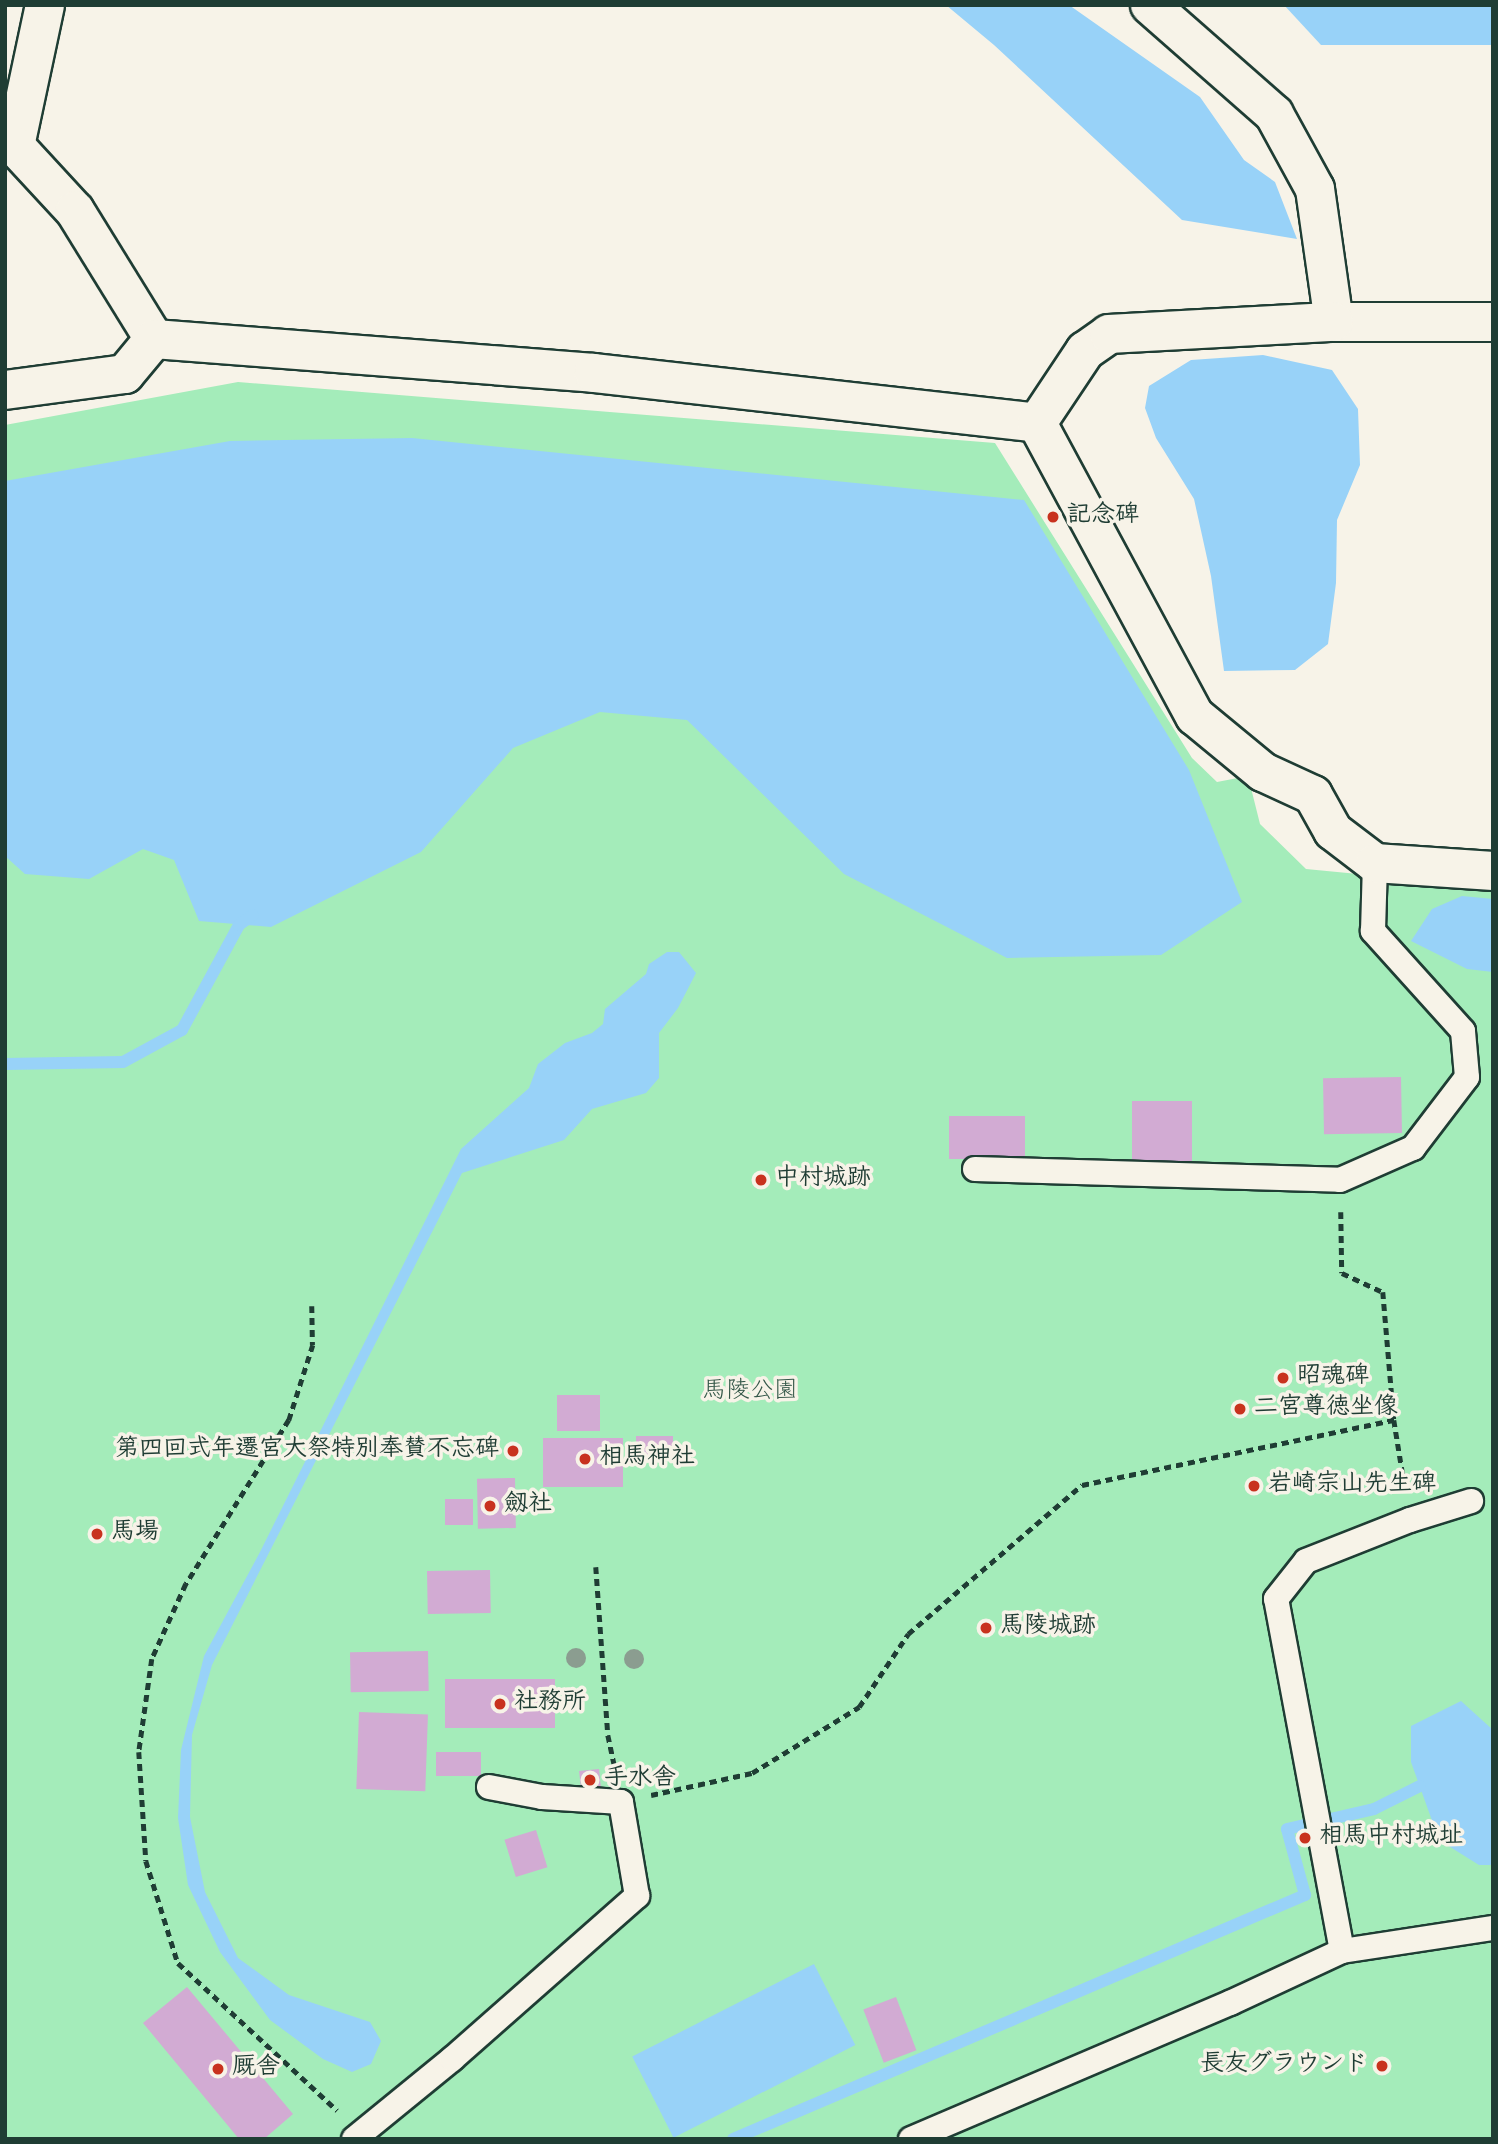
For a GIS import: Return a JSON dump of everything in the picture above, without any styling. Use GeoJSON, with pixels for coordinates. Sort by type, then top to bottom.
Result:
{"type":"FeatureCollection","features":[{"type":"Feature","properties":{"kind":"street"},"geometry":{"type":"LineString","coordinates":[[45,5],[15,146],[75,211],[154,339]]}},
{"type":"Feature","properties":{"kind":"street"},"geometry":{"type":"LineString","coordinates":[[1150,5],[1274,114],[1315,189],[1334,322]]}},
{"type":"Feature","properties":{"kind":"street"},"geometry":{"type":"LineString","coordinates":[[1037,423],[1085,351],[1109,334],[1334,322],[1493,322]]}},
{"type":"Feature","properties":{"kind":"street"},"geometry":{"type":"LineString","coordinates":[[5,390],[125,374],[154,339]]}},
{"type":"Feature","properties":{"kind":"street"},"geometry":{"type":"LineString","coordinates":[[154,339],[594,373],[1037,423]]}},
{"type":"Feature","properties":{"kind":"street"},"geometry":{"type":"LineString","coordinates":[[1037,423],[1195,716],[1263,772],[1313,795],[1333,831],[1375,863],[1493,872]]}},
{"type":"Feature","properties":{"kind":"lane"},"geometry":{"type":"LineString","coordinates":[[975,1169],[1340,1180],[1413,1148],[1467,1077],[1463,1031],[1373,931],[1375,863]]}},
{"type":"Feature","properties":{"kind":"lane"},"geometry":{"type":"LineString","coordinates":[[1342,1951],[1276,1599],[1306,1561],[1410,1520],[1471,1502]]}},
{"type":"Feature","properties":{"kind":"lane"},"geometry":{"type":"LineString","coordinates":[[358,2135],[453,2059],[637,1896],[621,1802],[542,1797],[489,1787]]}},
{"type":"Feature","properties":{"kind":"lane"},"geometry":{"type":"LineString","coordinates":[[911,2139],[1230,2003],[1342,1951],[1493,1928]]}},
{"type":"Feature","properties":{"kind":"path"},"geometry":{"type":"LineString","coordinates":[[1340,1180],[1342,1273],[1383,1293],[1394,1420],[1410,1520]]}},
{"type":"Feature","properties":{"kind":"path"},"geometry":{"type":"LineString","coordinates":[[312,1306],[313,1345],[289,1420],[186,1584],[152,1659],[139,1752],[146,1861],[178,1963],[358,2135]]}},
{"type":"Feature","properties":{"kind":"path"},"geometry":{"type":"LineString","coordinates":[[596,1567],[608,1735],[621,1802],[752,1773],[859,1707],[908,1634],[1082,1485],[1394,1420]]}},
{"type":"Feature","properties":{"kind":"green space","name":"馬陵公園"},"geometry":{"type":"Polygon","coordinates":[[[238,382],[995,443],[1192,758],[1217,782],[1248,776],[1260,824],[1306,869],[1493,887],[1493,2139],[5,2139],[5,425],[238,382]]]}},
{"type":"Feature","properties":{"kind":"water"},"geometry":{"type":"Polygon","coordinates":[[[946,5],[1069,5],[1200,97],[1244,160],[1275,182],[1297,239],[1182,220],[994,45],[946,5]]]}},
{"type":"Feature","properties":{"kind":"water"},"geometry":{"type":"Polygon","coordinates":[[[1284,5],[1493,5],[1493,45],[1321,45],[1284,5]]]}},
{"type":"Feature","properties":{"kind":"water"},"geometry":{"type":"Polygon","coordinates":[[[1263,355],[1332,370],[1358,409],[1360,465],[1337,520],[1336,583],[1328,644],[1295,670],[1224,671],[1211,576],[1194,499],[1156,438],[1145,408],[1149,386],[1191,360],[1263,355]]]}},
{"type":"Feature","properties":{"kind":"water"},"geometry":{"type":"Polygon","coordinates":[[[412,438],[1024,500],[1189,770],[1242,902],[1161,955],[1007,958],[844,874],[687,720],[600,712],[513,748],[421,852],[271,927],[199,921],[174,860],[143,849],[89,879],[25,874],[5,856],[5,481],[230,441],[412,438]]]}},
{"type":"Feature","properties":{"kind":"water"},"geometry":{"type":"Polygon","coordinates":[[[1462,896],[1493,899],[1493,972],[1467,969],[1411,941],[1432,909],[1462,896]]]}},
{"type":"Feature","properties":{"kind":"water"},"geometry":{"type":"Polygon","coordinates":[[[667,952],[679,952],[696,973],[678,1008],[659,1033],[659,1078],[646,1093],[592,1109],[564,1140],[462,1173],[212,1665],[192,1735],[190,1817],[205,1892],[238,1958],[289,1995],[370,2022],[381,2041],[371,2064],[352,2072],[323,2059],[270,2020],[220,1952],[188,1885],[178,1818],[181,1750],[204,1656],[260,1552],[461,1149],[529,1088],[538,1064],[565,1043],[592,1033],[603,1024],[605,1009],[646,974],[649,964],[667,952]]]}},
{"type":"Feature","properties":{"kind":"water"},"geometry":{"type":"Polygon","coordinates":[[[1461,1701],[1493,1730],[1493,1865],[1479,1865],[1439,1840],[1411,1762],[1411,1726],[1461,1701]]]}},
{"type":"Feature","properties":{"kind":"water"},"geometry":{"type":"Polygon","coordinates":[[[814,1964],[855,2045],[674,2138],[632,2057],[814,1964]]]}},
{"type":"Feature","properties":{"kind":"building"},"geometry":{"type":"Polygon","coordinates":[[[1401,1077],[1402,1133],[1324,1134],[1323,1078],[1401,1077]]]}},
{"type":"Feature","properties":{"kind":"building"},"geometry":{"type":"Polygon","coordinates":[[[1132,1101],[1192,1101],[1192,1163],[1132,1163],[1132,1101]]]}},
{"type":"Feature","properties":{"kind":"building"},"geometry":{"type":"Polygon","coordinates":[[[949,1116],[1025,1116],[1025,1159],[949,1159],[949,1116]]]}},
{"type":"Feature","properties":{"kind":"building"},"geometry":{"type":"Polygon","coordinates":[[[557,1395],[600,1395],[600,1431],[557,1431],[557,1395]]]}},
{"type":"Feature","properties":{"kind":"building"},"geometry":{"type":"Polygon","coordinates":[[[636,1436],[673,1436],[673,1460],[636,1460],[636,1436]]]}},
{"type":"Feature","properties":{"kind":"building","name":"相馬神社"},"geometry":{"type":"Polygon","coordinates":[[[543,1438],[623,1438],[623,1487],[543,1487],[543,1438]]]}},
{"type":"Feature","properties":{"kind":"building","name":"劔社"},"geometry":{"type":"Polygon","coordinates":[[[515,1478],[516,1528],[478,1529],[477,1479],[515,1478]]]}},
{"type":"Feature","properties":{"kind":"building"},"geometry":{"type":"Polygon","coordinates":[[[445,1499],[473,1499],[473,1525],[445,1525],[445,1499]]]}},
{"type":"Feature","properties":{"kind":"building"},"geometry":{"type":"Polygon","coordinates":[[[490,1570],[491,1613],[428,1614],[427,1571],[490,1570]]]}},
{"type":"Feature","properties":{"kind":"building"},"geometry":{"type":"Polygon","coordinates":[[[428,1651],[429,1691],[351,1692],[350,1652],[428,1651]]]}},
{"type":"Feature","properties":{"kind":"building","name":"社務所"},"geometry":{"type":"Polygon","coordinates":[[[445,1679],[555,1679],[555,1728],[445,1728],[445,1679]]]}},
{"type":"Feature","properties":{"kind":"building"},"geometry":{"type":"Polygon","coordinates":[[[359,1712],[428,1714],[425,1791],[356,1789],[359,1712]]]}},
{"type":"Feature","properties":{"kind":"building"},"geometry":{"type":"Polygon","coordinates":[[[436,1752],[481,1752],[481,1776],[436,1776],[436,1752]]]}},
{"type":"Feature","properties":{"kind":"building","name":"手水舎"},"geometry":{"type":"Polygon","coordinates":[[[599,1769],[601,1789],[581,1791],[579,1771],[599,1769]]]}},
{"type":"Feature","properties":{"kind":"building"},"geometry":{"type":"Polygon","coordinates":[[[536,1830],[547,1867],[516,1877],[504,1840],[536,1830]]]}},
{"type":"Feature","properties":{"kind":"building","name":"厩舎"},"geometry":{"type":"Polygon","coordinates":[[[187,1987],[293,2114],[264,2139],[239,2139],[143,2023],[187,1987]]]}},
{"type":"Feature","properties":{"kind":"building"},"geometry":{"type":"Polygon","coordinates":[[[896,1997],[916,2050],[884,2063],[863,2010],[896,1997]]]}},
{"type":"Feature","properties":{"kind":"waterway"},"geometry":{"type":"LineString","coordinates":[[5,1064],[123,1062],[182,1030],[239,925],[253,915]]}},
{"type":"Feature","properties":{"kind":"waterway"},"geometry":{"type":"LineString","coordinates":[[733,2139],[1305,1895],[1287,1829],[1374,1809],[1420,1786]]}},
{"type":"Feature","properties":{"kind":"place","name":"記念碑"},"geometry":{"type":"Point","coordinates":[1053,517]}},
{"type":"Feature","properties":{"kind":"place","name":"中村城跡"},"geometry":{"type":"Point","coordinates":[761,1180]}},
{"type":"Feature","properties":{"kind":"place","name":"昭魂碑"},"geometry":{"type":"Point","coordinates":[1283,1378]}},
{"type":"Feature","properties":{"kind":"place","name":"二宮尊徳坐像"},"geometry":{"type":"Point","coordinates":[1240,1409]}},
{"type":"Feature","properties":{"kind":"place","name":"第四回式年遷宮大祭特別奉賛不忘碑"},"geometry":{"type":"Point","coordinates":[513,1451]}},
{"type":"Feature","properties":{"kind":"place","name":"相馬神社"},"geometry":{"type":"Point","coordinates":[585,1459]}},
{"type":"Feature","properties":{"kind":"place","name":"岩崎宗山先生碑"},"geometry":{"type":"Point","coordinates":[1254,1486]}},
{"type":"Feature","properties":{"kind":"place","name":"劔社"},"geometry":{"type":"Point","coordinates":[490,1506]}},
{"type":"Feature","properties":{"kind":"place","name":"馬場"},"geometry":{"type":"Point","coordinates":[97,1534]}},
{"type":"Feature","properties":{"kind":"place","name":"馬陵城跡"},"geometry":{"type":"Point","coordinates":[986,1628]}},
{"type":"Feature","properties":{"kind":"place","name":"社務所"},"geometry":{"type":"Point","coordinates":[500,1704]}},
{"type":"Feature","properties":{"kind":"place","name":"手水舎"},"geometry":{"type":"Point","coordinates":[590,1780]}},
{"type":"Feature","properties":{"kind":"place","name":"相馬中村城址"},"geometry":{"type":"Point","coordinates":[1305,1838]}},
{"type":"Feature","properties":{"kind":"place","name":"長友グラウンド"},"geometry":{"type":"Point","coordinates":[1382,2066]}},
{"type":"Feature","properties":{"kind":"place","name":"厩舎"},"geometry":{"type":"Point","coordinates":[218,2069]}}]}
